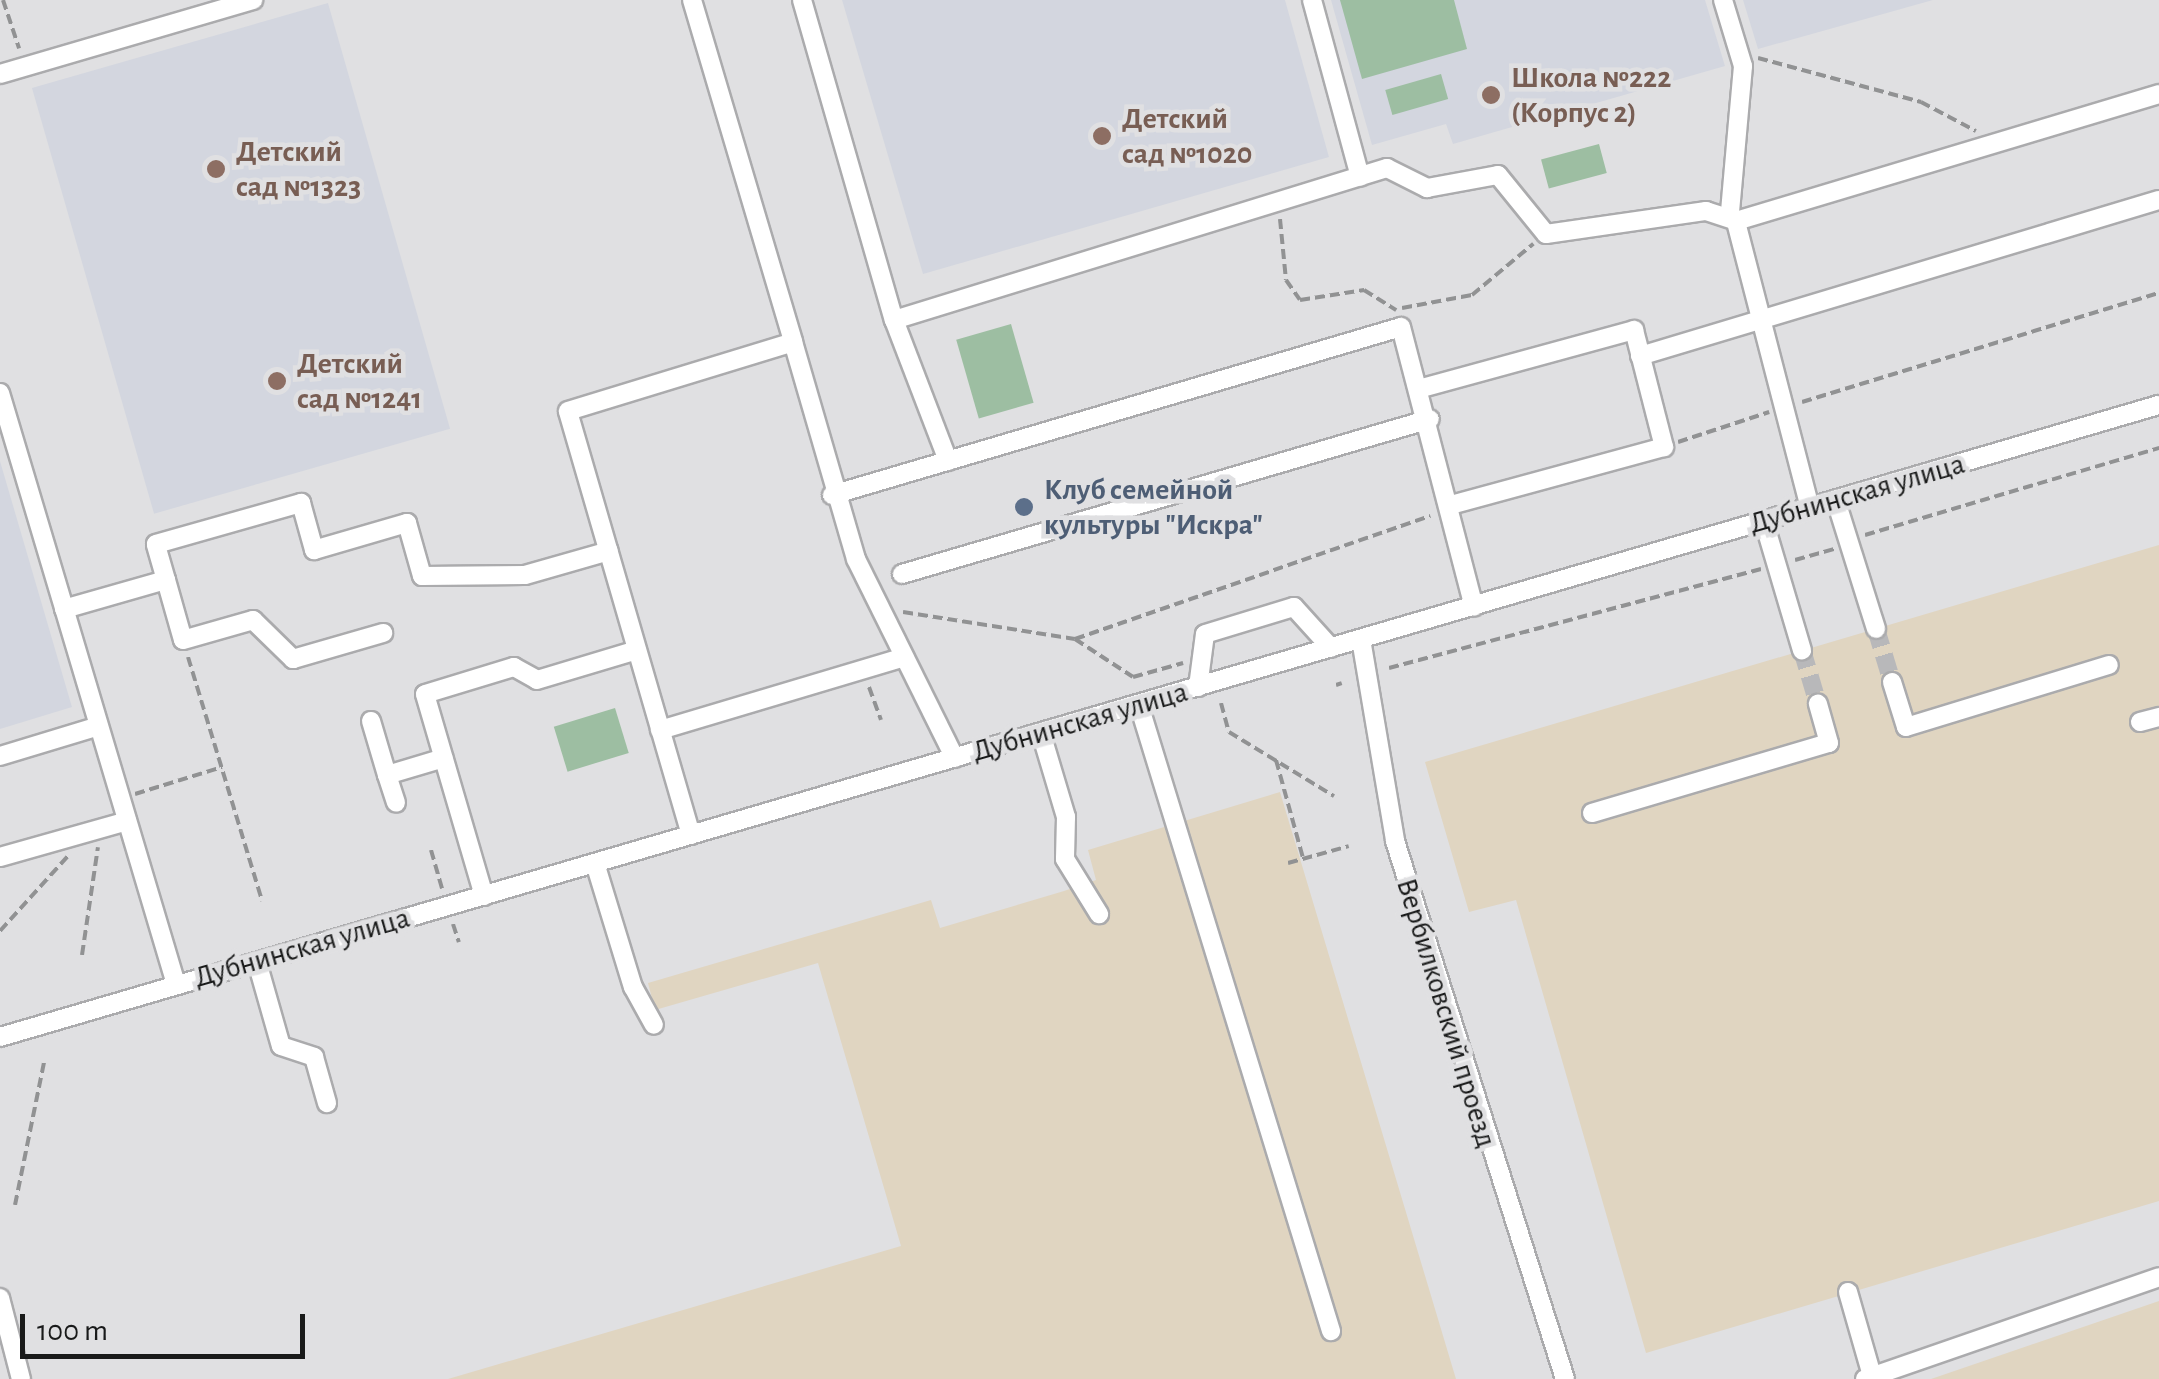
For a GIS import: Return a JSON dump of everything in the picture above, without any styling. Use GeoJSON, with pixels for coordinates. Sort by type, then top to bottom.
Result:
{"type":"FeatureCollection","features":[{"type":"Feature","properties":{"kind":"street"},"geometry":{"type":"LineString","coordinates":[[0,74],[254,0]]}},
{"type":"Feature","properties":{"kind":"street"},"geometry":{"type":"LineString","coordinates":[[692,0],[793,342],[832,495],[900,658],[955,758]]}},
{"type":"Feature","properties":{"kind":"street"},"geometry":{"type":"LineString","coordinates":[[802,0],[894,320],[948,461]]}},
{"type":"Feature","properties":{"kind":"street"},"geometry":{"type":"LineString","coordinates":[[1312,0],[1360,177]]}},
{"type":"Feature","properties":{"kind":"street"},"geometry":{"type":"LineString","coordinates":[[1723,0],[1739,53],[1733,217],[1810,508]]}},
{"type":"Feature","properties":{"kind":"street"},"geometry":{"type":"LineString","coordinates":[[894,320],[1387,168],[1449,188],[1498,175],[1546,234],[1733,217],[2159,94]]}},
{"type":"Feature","properties":{"kind":"street"},"geometry":{"type":"LineString","coordinates":[[1640,356],[2159,200]]}},
{"type":"Feature","properties":{"kind":"street"},"geometry":{"type":"LineString","coordinates":[[832,495],[1398,318],[1422,388],[1474,608]]}},
{"type":"Feature","properties":{"kind":"street"},"geometry":{"type":"LineString","coordinates":[[1422,388],[1634,330],[1664,447],[1450,507]]}},
{"type":"Feature","properties":{"kind":"street"},"geometry":{"type":"LineString","coordinates":[[691,835],[568,411],[793,342]]}},
{"type":"Feature","properties":{"kind":"street"},"geometry":{"type":"LineString","coordinates":[[0,393],[176,984]]}},
{"type":"Feature","properties":{"kind":"street","name":"Дубнинская улица"},"geometry":{"type":"LineString","coordinates":[[0,1037],[2159,406]]}},
{"type":"Feature","properties":{"kind":"street"},"geometry":{"type":"LineString","coordinates":[[902,574],[1430,419]]}},
{"type":"Feature","properties":{"kind":"street"},"geometry":{"type":"LineString","coordinates":[[1836,501],[1876,628]]}},
{"type":"Feature","properties":{"kind":"street"},"geometry":{"type":"LineString","coordinates":[[382,633],[293,659],[253,620],[183,640],[156,544],[301,503],[314,550],[407,523],[422,576],[525,574],[609,551]]}},
{"type":"Feature","properties":{"kind":"street"},"geometry":{"type":"LineString","coordinates":[[1764,522],[1802,650]]}},
{"type":"Feature","properties":{"kind":"street"},"geometry":{"type":"LineString","coordinates":[[64,609],[166,580]]}},
{"type":"Feature","properties":{"kind":"street"},"geometry":{"type":"LineString","coordinates":[[1198,687],[1205,634],[1294,607],[1332,648]]}},
{"type":"Feature","properties":{"kind":"street","name":"Вербилковский проезд"},"geometry":{"type":"LineString","coordinates":[[1361,639],[1395,841],[1564,1379]]}},
{"type":"Feature","properties":{"kind":"street"},"geometry":{"type":"LineString","coordinates":[[484,896],[425,694],[514,668],[536,680],[638,650]]}},
{"type":"Feature","properties":{"kind":"street"},"geometry":{"type":"LineString","coordinates":[[660,730],[900,658]]}},
{"type":"Feature","properties":{"kind":"street"},"geometry":{"type":"LineString","coordinates":[[1892,682],[1906,728],[2109,665]]}},
{"type":"Feature","properties":{"kind":"street"},"geometry":{"type":"LineString","coordinates":[[1139,704],[1331,1331]]}},
{"type":"Feature","properties":{"kind":"street"},"geometry":{"type":"LineString","coordinates":[[1592,813],[1829,743],[1818,704]]}},
{"type":"Feature","properties":{"kind":"street"},"geometry":{"type":"LineString","coordinates":[[2140,722],[2159,717]]}},
{"type":"Feature","properties":{"kind":"street"},"geometry":{"type":"LineString","coordinates":[[371,720],[396,803]]}},
{"type":"Feature","properties":{"kind":"street"},"geometry":{"type":"LineString","coordinates":[[0,756],[98,726]]}},
{"type":"Feature","properties":{"kind":"street"},"geometry":{"type":"LineString","coordinates":[[1042,733],[1066,817],[1065,860],[1099,914]]}},
{"type":"Feature","properties":{"kind":"street"},"geometry":{"type":"LineString","coordinates":[[387,775],[444,758]]}},
{"type":"Feature","properties":{"kind":"street"},"geometry":{"type":"LineString","coordinates":[[0,857],[126,820]]}},
{"type":"Feature","properties":{"kind":"street"},"geometry":{"type":"LineString","coordinates":[[595,863],[632,987],[654,1026]]}},
{"type":"Feature","properties":{"kind":"street"},"geometry":{"type":"LineString","coordinates":[[256,962],[281,1046],[314,1058],[327,1103]]}},
{"type":"Feature","properties":{"kind":"street"},"geometry":{"type":"LineString","coordinates":[[1848,1292],[1870,1378],[2159,1276]]}},
{"type":"Feature","properties":{"kind":"street"},"geometry":{"type":"LineString","coordinates":[[0,1298],[21,1379]]}},
{"type":"Feature","properties":{"kind":"path"},"geometry":{"type":"LineString","coordinates":[[3,0],[25,67]]}},
{"type":"Feature","properties":{"kind":"path"},"geometry":{"type":"LineString","coordinates":[[1739,53],[1920,102],[1988,146]]}},
{"type":"Feature","properties":{"kind":"path"},"geometry":{"type":"LineString","coordinates":[[1287,200],[1278,241],[1300,300],[1364,290],[1398,318],[1472,295],[1546,234]]}},
{"type":"Feature","properties":{"kind":"path"},"geometry":{"type":"LineString","coordinates":[[1664,447],[2159,293]]}},
{"type":"Feature","properties":{"kind":"path"},"geometry":{"type":"LineString","coordinates":[[1075,639],[1450,507]]}},
{"type":"Feature","properties":{"kind":"path"},"geometry":{"type":"LineString","coordinates":[[878,607],[1075,639],[1133,677],[1202,658]]}},
{"type":"Feature","properties":{"kind":"path"},"geometry":{"type":"LineString","coordinates":[[183,640],[262,901]]}},
{"type":"Feature","properties":{"kind":"path"},"geometry":{"type":"LineString","coordinates":[[863,669],[880,720]]}},
{"type":"Feature","properties":{"kind":"path"},"geometry":{"type":"LineString","coordinates":[[1221,703],[1229,732],[1334,796]]}},
{"type":"Feature","properties":{"kind":"path"},"geometry":{"type":"LineString","coordinates":[[1276,760],[1303,858]]}},
{"type":"Feature","properties":{"kind":"path"},"geometry":{"type":"LineString","coordinates":[[120,798],[222,768]]}},
{"type":"Feature","properties":{"kind":"path"},"geometry":{"type":"LineString","coordinates":[[0,931],[95,830]]}},
{"type":"Feature","properties":{"kind":"path"},"geometry":{"type":"LineString","coordinates":[[82,955],[95,830]]}},
{"type":"Feature","properties":{"kind":"path"},"geometry":{"type":"LineString","coordinates":[[1288,863],[1349,846]]}},
{"type":"Feature","properties":{"kind":"path"},"geometry":{"type":"LineString","coordinates":[[431,850],[442,888]]}},
{"type":"Feature","properties":{"kind":"path"},"geometry":{"type":"LineString","coordinates":[[454,924],[459,942]]}},
{"type":"Feature","properties":{"kind":"path"},"geometry":{"type":"LineString","coordinates":[[14,1205],[44,1062]]}},
{"type":"Feature","properties":{"kind":"shaded area","name":"Детский сад №1020"},"geometry":{"type":"Polygon","coordinates":[[[842,0],[1285,0],[1329,157],[923,274],[842,0]]]}},
{"type":"Feature","properties":{"kind":"shaded area","name":"Школа №222 (Корпус 2)"},"geometry":{"type":"Polygon","coordinates":[[[1331,0],[1705,0],[1725,66],[1453,144],[1446,124],[1372,145],[1331,0]]]}},
{"type":"Feature","properties":{"kind":"shaded area"},"geometry":{"type":"Polygon","coordinates":[[[1743,0],[1933,0],[1758,49],[1743,0]]]}},
{"type":"Feature","properties":{"kind":"shaded area"},"geometry":{"type":"Polygon","coordinates":[[[328,3],[450,429],[154,514],[32,88],[328,3]]]}},
{"type":"Feature","properties":{"kind":"shaded area"},"geometry":{"type":"Polygon","coordinates":[[[0,461],[72,707],[0,729],[0,461]]]}},
{"type":"Feature","properties":{"kind":"shaded area"},"geometry":{"type":"Polygon","coordinates":[[[2159,545],[2159,1201],[1646,1353],[1516,900],[1469,912],[1425,762],[2159,545]]]}},
{"type":"Feature","properties":{"kind":"shaded area"},"geometry":{"type":"Polygon","coordinates":[[[1280,792],[1456,1379],[448,1379],[901,1246],[818,963],[655,1010],[648,983],[931,900],[940,928],[1064,891],[1096,880],[1088,850],[1280,792]]]}},
{"type":"Feature","properties":{"kind":"shaded area"},"geometry":{"type":"Polygon","coordinates":[[[2159,1301],[2159,1379],[1931,1379],[2159,1301]]]}},
{"type":"Feature","properties":{"kind":"green space"},"geometry":{"type":"Polygon","coordinates":[[[1340,0],[1454,0],[1467,49],[1362,79],[1340,0]]]}},
{"type":"Feature","properties":{"kind":"green space"},"geometry":{"type":"Polygon","coordinates":[[[1441,74],[1448,99],[1392,115],[1385,90],[1441,74]]]}},
{"type":"Feature","properties":{"kind":"green space"},"geometry":{"type":"Polygon","coordinates":[[[1599,144],[1607,173],[1549,189],[1541,160],[1599,144]]]}},
{"type":"Feature","properties":{"kind":"green space"},"geometry":{"type":"Polygon","coordinates":[[[1011,324],[1034,403],[979,419],[956,340],[1011,324]]]}},
{"type":"Feature","properties":{"kind":"green space"},"geometry":{"type":"Polygon","coordinates":[[[615,708],[629,753],[568,772],[554,727],[615,708]]]}},
{"type":"Feature","properties":{"kind":"tunnel"},"geometry":{"type":"LineString","coordinates":[[1876,629],[1892,682]]}},
{"type":"Feature","properties":{"kind":"tunnel"},"geometry":{"type":"LineString","coordinates":[[1802,650],[1818,704]]}},
{"type":"Feature","properties":{"kind":"place","name":"Школа №222 (Корпус 2)"},"geometry":{"type":"Point","coordinates":[1491,95]}},
{"type":"Feature","properties":{"kind":"place","name":"Детский сад №1020"},"geometry":{"type":"Point","coordinates":[1102,136]}},
{"type":"Feature","properties":{"kind":"place","name":"Детский сад №1323"},"geometry":{"type":"Point","coordinates":[216,169]}},
{"type":"Feature","properties":{"kind":"place","name":"Детский сад №1241"},"geometry":{"type":"Point","coordinates":[277,381]}},
{"type":"Feature","properties":{"kind":"place","name":"Клуб семейной культуры \"Искра\""},"geometry":{"type":"Point","coordinates":[1024,507]}}]}
